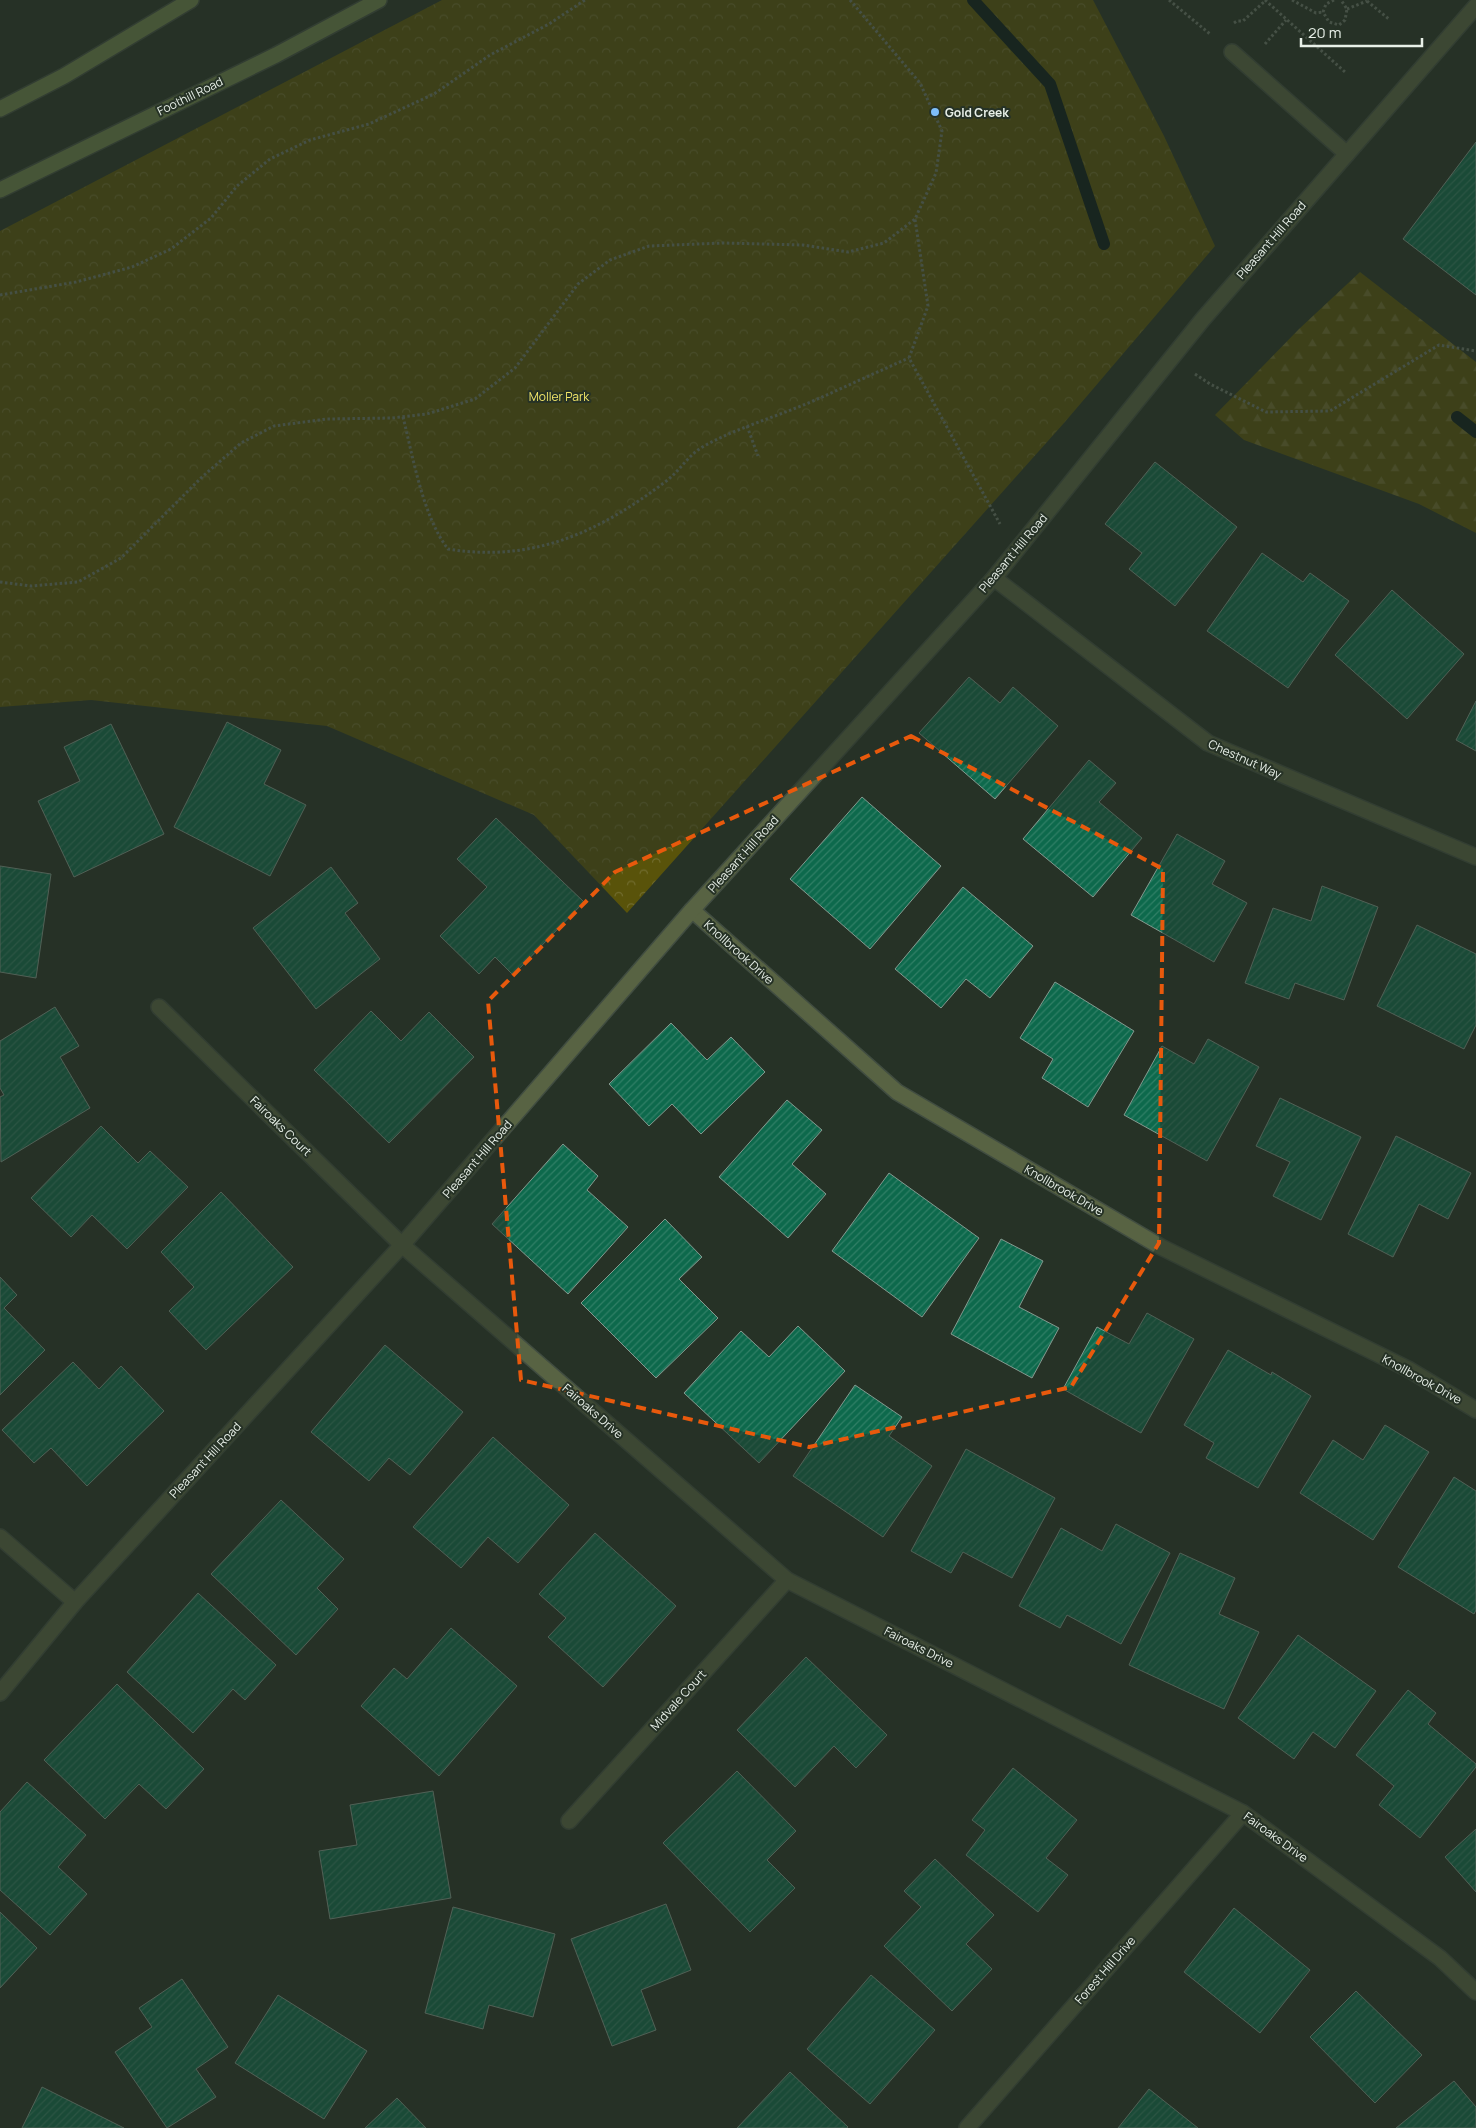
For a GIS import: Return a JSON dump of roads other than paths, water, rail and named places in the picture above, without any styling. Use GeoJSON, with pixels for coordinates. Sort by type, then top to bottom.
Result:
{"type":"FeatureCollection","features":[{"type":"Feature","properties":{"kind":"main road"},"geometry":{"type":"LineString","coordinates":[[0,109],[64,76],[191,0]]}},
{"type":"Feature","properties":{"kind":"main road","name":"Foothill Road"},"geometry":{"type":"LineString","coordinates":[[0,190],[276,55],[379,0]]}},
{"type":"Feature","properties":{"kind":"street","name":"Pleasant Hill Road"},"geometry":{"type":"LineString","coordinates":[[0,1694],[75,1602],[402,1245],[692,910],[994,578],[1203,319],[1476,6]]}},
{"type":"Feature","properties":{"kind":"street"},"geometry":{"type":"LineString","coordinates":[[1232,52],[1347,154]]}},
{"type":"Feature","properties":{"kind":"street","name":"Chestnut Way"},"geometry":{"type":"LineString","coordinates":[[994,578],[1208,744],[1476,857]]}},
{"type":"Feature","properties":{"kind":"street","name":"Knollbrook Drive"},"geometry":{"type":"LineString","coordinates":[[692,910],[897,1092],[1160,1247],[1408,1369],[1476,1410]]}},
{"type":"Feature","properties":{"kind":"street","name":"Fairoaks Court"},"geometry":{"type":"LineString","coordinates":[[159,1007],[402,1245]]}},
{"type":"Feature","properties":{"kind":"street","name":"Fairoaks Drive"},"geometry":{"type":"LineString","coordinates":[[402,1245],[787,1580],[1243,1813],[1440,1958],[1476,1992]]}},
{"type":"Feature","properties":{"kind":"street"},"geometry":{"type":"LineString","coordinates":[[0,1537],[75,1602]]}},
{"type":"Feature","properties":{"kind":"street","name":"Midvale Court"},"geometry":{"type":"LineString","coordinates":[[569,1821],[787,1580]]}},
{"type":"Feature","properties":{"kind":"street","name":"Forest Hill Drive"},"geometry":{"type":"LineString","coordinates":[[967,2128],[1243,1813]]}},
{"type":"Feature","properties":{"kind":"waterway","name":"Gold Creek"},"geometry":{"type":"LineString","coordinates":[[973,0],[1050,84],[1104,244]]}},
{"type":"Feature","properties":{"kind":"waterway","name":"Gold Creek"},"geometry":{"type":"LineString","coordinates":[[1457,417],[1476,432]]}},
{"type":"Feature","properties":{"kind":"place","name":"Gold Creek"},"geometry":{"type":"Point","coordinates":[935,112]}},
{"type":"Feature","properties":{"kind":"park label","name":"Moller Park"},"geometry":{"type":"Point","coordinates":[559,396]}}]}
